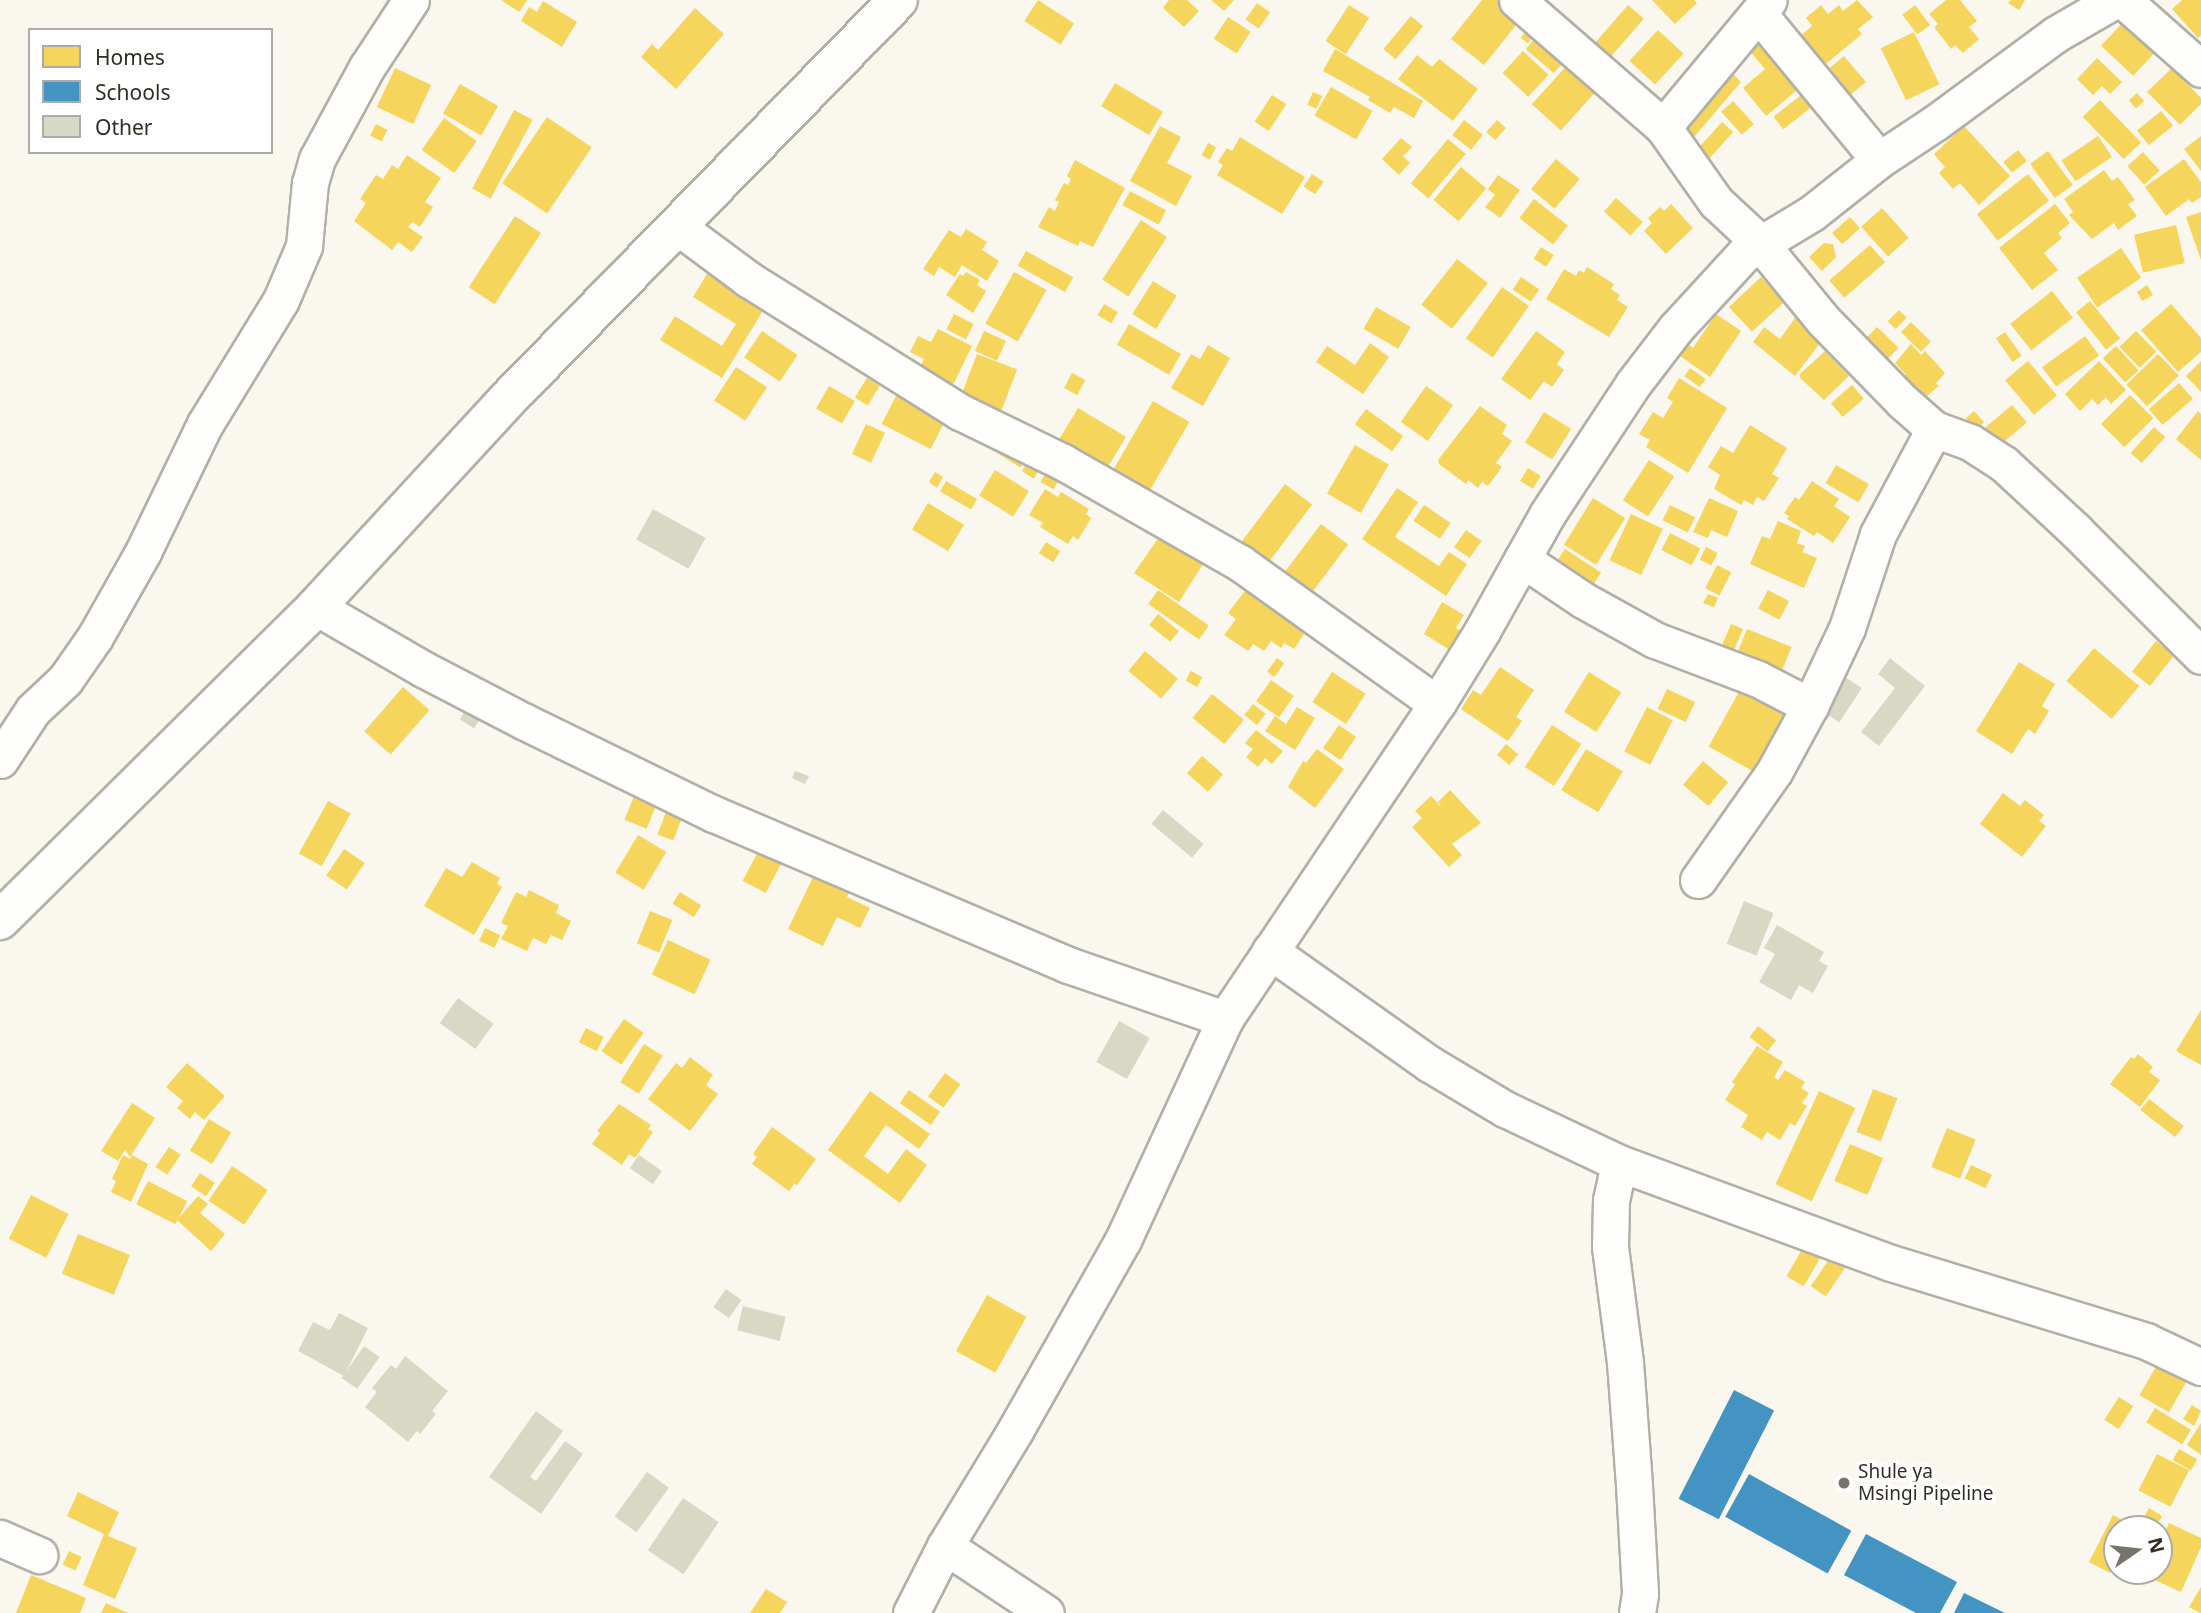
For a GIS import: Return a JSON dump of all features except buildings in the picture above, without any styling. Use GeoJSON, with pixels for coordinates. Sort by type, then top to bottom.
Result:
{"type":"FeatureCollection","features":[{"type":"Feature","properties":{"kind":"main road"},"geometry":{"type":"LineString","coordinates":[[0,920],[317,607],[507,400],[898,0]]}},
{"type":"Feature","properties":{"kind":"street"},"geometry":{"type":"LineString","coordinates":[[0,760],[33,710],[65,680],[95,637],[143,552],[205,424],[281,300],[304,246],[310,183],[317,159],[368,67],[411,0]]}},
{"type":"Feature","properties":{"kind":"street"},"geometry":{"type":"LineString","coordinates":[[1517,0],[1663,127],[1716,202],[1760,243],[1852,352],[1934,429],[1970,442],[2004,464],[2075,530],[2201,656]]}},
{"type":"Feature","properties":{"kind":"street"},"geometry":{"type":"LineString","coordinates":[[911,1613],[945,1546],[1017,1429],[1123,1240],[1225,1019],[1437,704],[1576,467],[1633,384],[1706,292],[1760,243],[1812,213],[1879,160],[1935,123],[2056,34],[2115,0]]}},
{"type":"Feature","properties":{"kind":"street"},"geometry":{"type":"LineString","coordinates":[[2123,0],[2201,69]]}},
{"type":"Feature","properties":{"kind":"street"},"geometry":{"type":"LineString","coordinates":[[1663,127],[1763,7],[1879,160]]}},
{"type":"Feature","properties":{"kind":"street"},"geometry":{"type":"LineString","coordinates":[[678,227],[759,286],[960,412],[1063,462],[1240,563],[1437,704]]}},
{"type":"Feature","properties":{"kind":"street"},"geometry":{"type":"LineString","coordinates":[[1698,880],[1774,772],[1810,706],[1847,628],[1878,534],[1934,429]]}},
{"type":"Feature","properties":{"kind":"street"},"geometry":{"type":"LineString","coordinates":[[1522,559],[1591,605],[1655,640],[1758,679],[1810,706]]}},
{"type":"Feature","properties":{"kind":"street"},"geometry":{"type":"LineString","coordinates":[[317,607],[502,711],[714,814],[1068,965],[1225,1019]]}},
{"type":"Feature","properties":{"kind":"street"},"geometry":{"type":"LineString","coordinates":[[1270,951],[1461,1083],[1505,1109],[1619,1163],[1891,1263],[2146,1341],[2201,1367]]}},
{"type":"Feature","properties":{"kind":"street"},"geometry":{"type":"LineString","coordinates":[[1619,1163],[1611,1200],[1610,1247],[1625,1362],[1640,1594],[1637,1613]]}},
{"type":"Feature","properties":{"kind":"street"},"geometry":{"type":"LineString","coordinates":[[0,1538],[39,1555]]}},
{"type":"Feature","properties":{"kind":"street"},"geometry":{"type":"LineString","coordinates":[[945,1546],[1046,1613]]}},
{"type":"Feature","properties":{"kind":"place","name":"Shule ya Msingi Pipeline"},"geometry":{"type":"Point","coordinates":[1844,1483]}}]}
